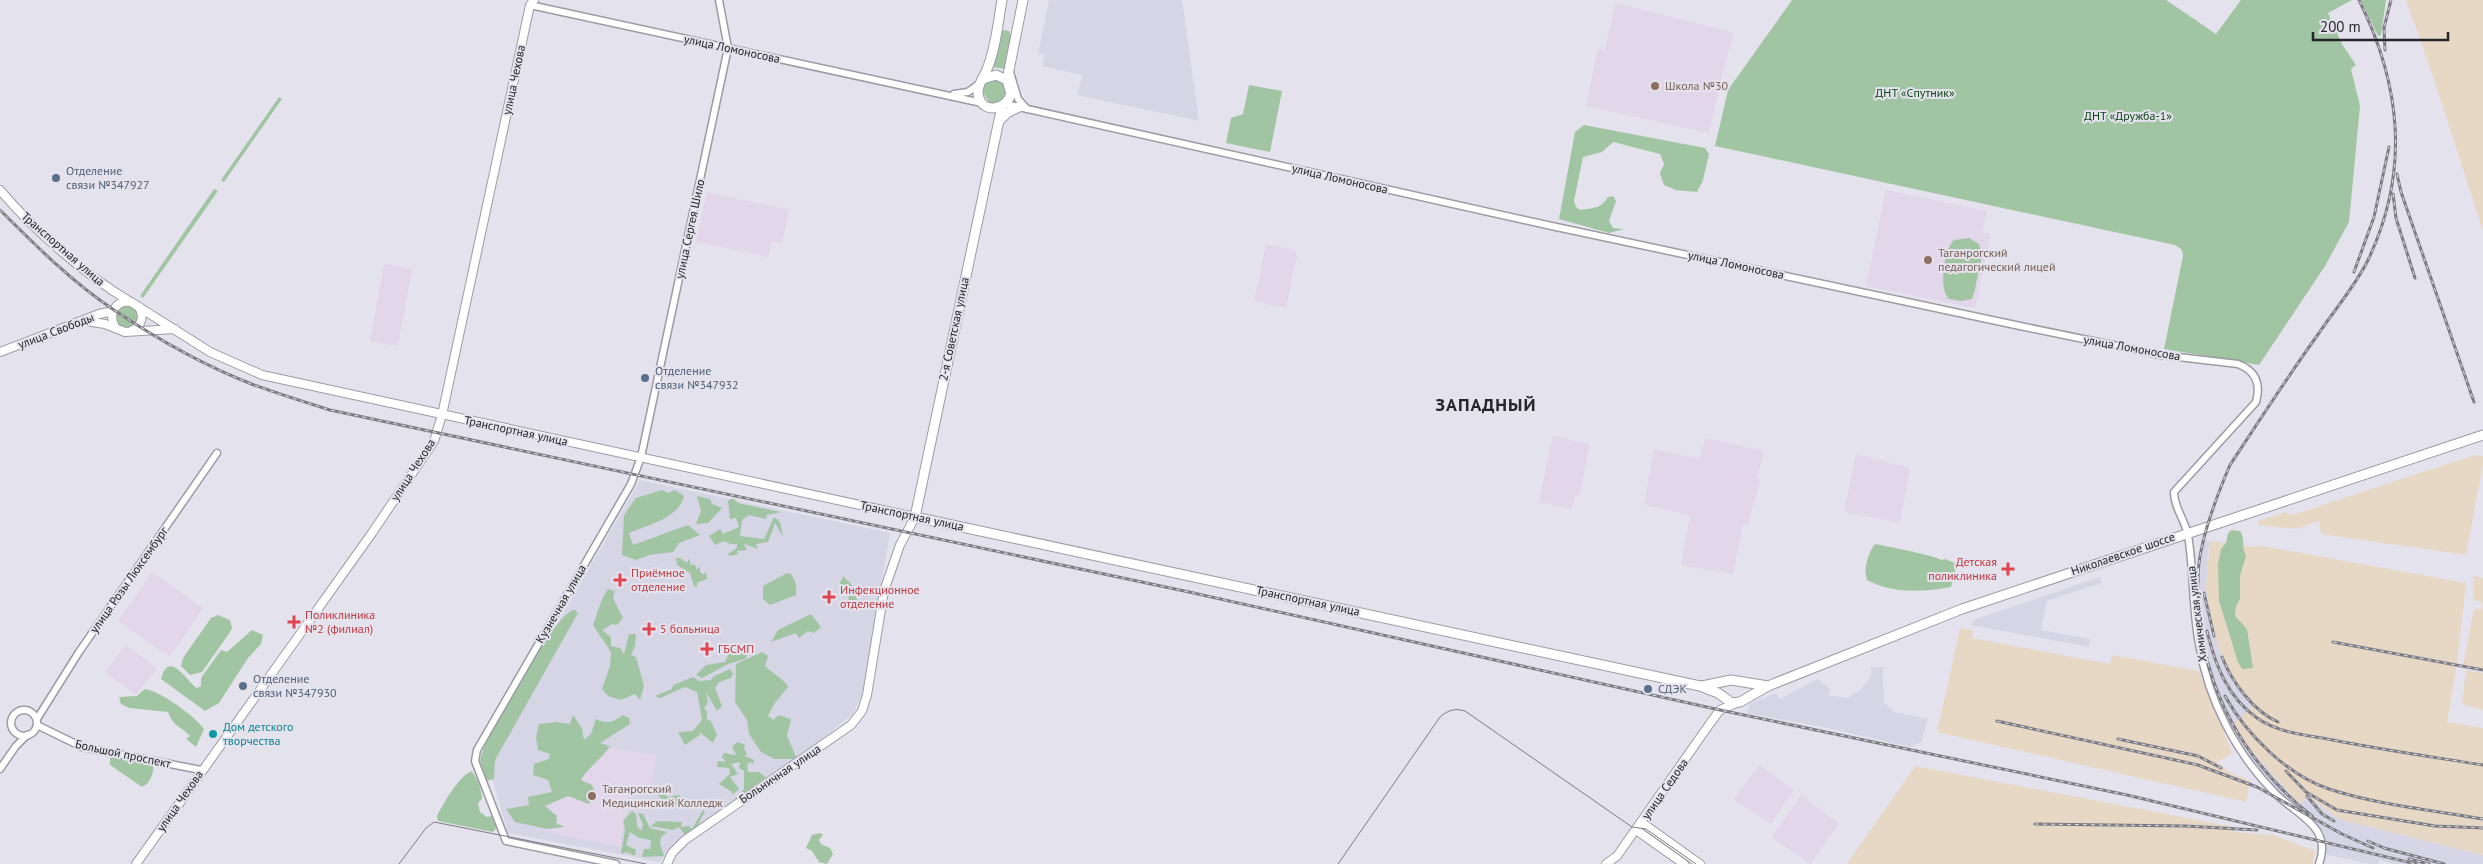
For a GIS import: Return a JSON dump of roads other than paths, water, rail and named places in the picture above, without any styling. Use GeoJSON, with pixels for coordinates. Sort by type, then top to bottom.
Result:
{"type":"FeatureCollection","features":[{"type":"Feature","properties":{"kind":"main road"},"geometry":{"type":"LineString","coordinates":[[1002,0],[990,63],[981,81],[978,93],[986,105],[1003,105],[1011,94],[1007,80],[1023,0]]}},
{"type":"Feature","properties":{"kind":"main road","name":"улица Чехова"},"geometry":{"type":"LineString","coordinates":[[136,864],[201,770],[363,545],[434,441],[442,415],[531,2]]}},
{"type":"Feature","properties":{"kind":"main road"},"geometry":{"type":"LineString","coordinates":[[981,81],[996,75],[1007,80]]}},
{"type":"Feature","properties":{"kind":"main road","name":"2-я Советская улица"},"geometry":{"type":"LineString","coordinates":[[986,105],[996,121],[995,142]]}},
{"type":"Feature","properties":{"kind":"main road","name":"2-я Советская улица"},"geometry":{"type":"LineString","coordinates":[[915,517],[972,240],[1003,105]]}},
{"type":"Feature","properties":{"kind":"main road"},"geometry":{"type":"LineString","coordinates":[[1000,120],[1007,113],[1023,108]]}},
{"type":"Feature","properties":{"kind":"main road","name":"Транспортная улица"},"geometry":{"type":"LineString","coordinates":[[0,190],[35,228],[110,289],[131,302]]}},
{"type":"Feature","properties":{"kind":"main road"},"geometry":{"type":"LineString","coordinates":[[110,289],[114,309],[112,319],[115,327]]}},
{"type":"Feature","properties":{"kind":"main road"},"geometry":{"type":"LineString","coordinates":[[114,309],[121,302],[131,302],[139,307],[142,314],[141,322],[138,327],[129,332]]}},
{"type":"Feature","properties":{"kind":"main road","name":"Транспортная улица"},"geometry":{"type":"LineString","coordinates":[[139,307],[210,352],[262,375],[1700,686]]}},
{"type":"Feature","properties":{"kind":"main road","name":"улица Свободы"},"geometry":{"type":"LineString","coordinates":[[0,352],[114,309]]}},
{"type":"Feature","properties":{"kind":"main road"},"geometry":{"type":"LineString","coordinates":[[84,321],[115,327],[129,332],[175,329]]}},
{"type":"Feature","properties":{"kind":"main road","name":"Николаевское шоссе"},"geometry":{"type":"LineString","coordinates":[[1738,703],[1768,686],[1962,609],[2483,434]]}},
{"type":"Feature","properties":{"kind":"main road","name":"Больничная улица"},"geometry":{"type":"LineString","coordinates":[[667,864],[672,853],[691,835],[851,726],[862,711],[867,696],[884,591],[890,568],[915,517]]}},
{"type":"Feature","properties":{"kind":"main road"},"geometry":{"type":"LineString","coordinates":[[1723,695],[1726,683],[1734,680]]}},
{"type":"Feature","properties":{"kind":"main road"},"geometry":{"type":"LineString","coordinates":[[1720,710],[1738,703],[1745,696],[1746,689],[1734,680]]}},
{"type":"Feature","properties":{"kind":"main road"},"geometry":{"type":"LineString","coordinates":[[1700,686],[1734,680],[1768,686]]}},
{"type":"Feature","properties":{"kind":"main road"},"geometry":{"type":"LineString","coordinates":[[1700,686],[1723,695],[1728,702],[1738,703]]}},
{"type":"Feature","properties":{"kind":"main road","name":"улица Седова"},"geometry":{"type":"LineString","coordinates":[[1606,864],[1617,856],[1720,710],[1723,695]]}},
{"type":"Feature","properties":{"kind":"main road"},"geometry":{"type":"LineString","coordinates":[[1641,822],[1700,864]]}},
{"type":"Feature","properties":{"kind":"main road"},"geometry":{"type":"LineString","coordinates":[[1636,830],[1684,864]]}},
{"type":"Feature","properties":{"kind":"street","name":"улица Сергея Шило"},"geometry":{"type":"LineString","coordinates":[[641,457],[728,48],[719,0]]}},
{"type":"Feature","properties":{"kind":"street","name":"улица Ломоносова"},"geometry":{"type":"LineString","coordinates":[[531,2],[986,105]]}},
{"type":"Feature","properties":{"kind":"street"},"geometry":{"type":"LineString","coordinates":[[1009,68],[1018,99],[1023,108]]}},
{"type":"Feature","properties":{"kind":"street","name":"улица Ломоносова"},"geometry":{"type":"LineString","coordinates":[[935,92],[963,93],[981,81]]}},
{"type":"Feature","properties":{"kind":"street","name":"улица Ломоносова"},"geometry":{"type":"LineString","coordinates":[[1003,105],[1548,225],[2020,326],[2161,355],[2238,364],[2248,368],[2254,375],[2260,390],[2256,402],[2174,492],[2174,502],[2188,533]]}},
{"type":"Feature","properties":{"kind":"street","name":"улица Розы Люксембург"},"geometry":{"type":"LineString","coordinates":[[36,725],[42,708],[217,453]]}},
{"type":"Feature","properties":{"kind":"street","name":"Кузнечная улица"},"geometry":{"type":"LineString","coordinates":[[616,864],[506,841],[475,761],[477,750],[631,484],[641,457]]}},
{"type":"Feature","properties":{"kind":"street","name":"Химическая улица"},"geometry":{"type":"LineString","coordinates":[[2188,533],[2198,643],[2210,693],[2224,722],[2252,766],[2276,794],[2319,831],[2323,846],[2319,864]]}},
{"type":"Feature","properties":{"kind":"street"},"geometry":{"type":"LineString","coordinates":[[16,746],[18,734],[12,723],[15,714],[24,710],[31,712],[42,708]]}},
{"type":"Feature","properties":{"kind":"street"},"geometry":{"type":"LineString","coordinates":[[0,769],[16,746],[36,725],[31,712]]}},
{"type":"Feature","properties":{"kind":"street","name":"Большой проспект"},"geometry":{"type":"LineString","coordinates":[[36,725],[82,747],[201,770]]}},
{"type":"Feature","properties":{"kind":"street"},"geometry":{"type":"LineString","coordinates":[[18,734],[27,735]]}},
{"type":"Feature","properties":{"kind":"tram line"},"geometry":{"type":"LineString","coordinates":[[1338,864],[1440,717],[1449,711],[1455,710],[1465,711],[1632,827],[1646,829],[1696,864]]}},
{"type":"Feature","properties":{"kind":"tram line"},"geometry":{"type":"LineString","coordinates":[[399,864],[426,828],[434,822],[646,864]]}},
{"type":"Feature","properties":{"kind":"railway"},"geometry":{"type":"LineString","coordinates":[[2312,816],[2267,773],[2248,748],[2232,722],[2219,695],[2209,666],[2202,636],[2198,571],[2206,529],[2230,465],[2296,366],[2346,296],[2369,258],[2382,225],[2391,193],[2395,160],[2395,128],[2384,64],[2359,0]]}},
{"type":"Feature","properties":{"kind":"railway"},"geometry":{"type":"LineString","coordinates":[[2385,50],[2384,28],[2391,0]]}},
{"type":"Feature","properties":{"kind":"railway"},"geometry":{"type":"LineString","coordinates":[[2354,272],[2374,217],[2389,147]]}},
{"type":"Feature","properties":{"kind":"railway"},"geometry":{"type":"LineString","coordinates":[[2397,174],[2401,192],[2474,402]]}},
{"type":"Feature","properties":{"kind":"railway"},"geometry":{"type":"LineString","coordinates":[[2393,194],[2396,218],[2415,278]]}},
{"type":"Feature","properties":{"kind":"railway"},"geometry":{"type":"LineString","coordinates":[[0,210],[40,250],[83,287],[147,331],[200,361],[236,378],[330,410],[1189,592],[1720,710],[2127,795],[2416,864]]}},
{"type":"Feature","properties":{"kind":"railway"},"geometry":{"type":"LineString","coordinates":[[2204,593],[2214,636]]}},
{"type":"Feature","properties":{"kind":"railway"},"geometry":{"type":"LineString","coordinates":[[2207,631],[2218,667],[2230,690],[2247,710],[2265,723],[2303,735],[2483,765]]}},
{"type":"Feature","properties":{"kind":"railway"},"geometry":{"type":"LineString","coordinates":[[2333,642],[2483,670]]}},
{"type":"Feature","properties":{"kind":"railway"},"geometry":{"type":"LineString","coordinates":[[2222,657],[2231,676],[2244,695],[2260,711],[2278,722]]}},
{"type":"Feature","properties":{"kind":"railway"},"geometry":{"type":"LineString","coordinates":[[2225,696],[2244,725],[2269,751],[2298,774],[2313,783],[2348,795],[2405,807],[2483,819]]}},
{"type":"Feature","properties":{"kind":"railway"},"geometry":{"type":"LineString","coordinates":[[1997,721],[2198,765],[2257,787],[2342,834],[2373,848]]}},
{"type":"Feature","properties":{"kind":"railway"},"geometry":{"type":"LineString","coordinates":[[2118,739],[2198,756],[2221,768]]}},
{"type":"Feature","properties":{"kind":"railway"},"geometry":{"type":"LineString","coordinates":[[2286,771],[2306,792],[2337,810],[2435,826],[2483,828]]}},
{"type":"Feature","properties":{"kind":"railway"},"geometry":{"type":"LineString","coordinates":[[2307,796],[2322,814],[2334,821]]}},
{"type":"Feature","properties":{"kind":"railway"},"geometry":{"type":"LineString","coordinates":[[2035,824],[2185,826],[2257,830]]}},
{"type":"Feature","properties":{"kind":"railway"},"geometry":{"type":"LineString","coordinates":[[2368,841],[2384,848],[2444,864]]}},
{"type":"Feature","properties":{"kind":"railway"},"geometry":{"type":"LineString","coordinates":[[2409,859],[2429,864]]}},
{"type":"Feature","properties":{"kind":"place","name":"Школа №30"},"geometry":{"type":"Point","coordinates":[1655,86]}},
{"type":"Feature","properties":{"kind":"place","name":"Отделение связи №347927"},"geometry":{"type":"Point","coordinates":[56,178]}},
{"type":"Feature","properties":{"kind":"place","name":"Таганрогский педагогический лицей"},"geometry":{"type":"Point","coordinates":[1928,260]}},
{"type":"Feature","properties":{"kind":"place","name":"Отделение связи №347932"},"geometry":{"type":"Point","coordinates":[645,378]}},
{"type":"Feature","properties":{"kind":"place","name":"Детская поликлиника"},"geometry":{"type":"Point","coordinates":[2008,569]}},
{"type":"Feature","properties":{"kind":"place","name":"Приёмное отделение"},"geometry":{"type":"Point","coordinates":[620,580]}},
{"type":"Feature","properties":{"kind":"place","name":"Инфекционное отделение"},"geometry":{"type":"Point","coordinates":[829,597]}},
{"type":"Feature","properties":{"kind":"place","name":"Поликлиника №2 (филиал)"},"geometry":{"type":"Point","coordinates":[294,622]}},
{"type":"Feature","properties":{"kind":"place","name":"5 больница"},"geometry":{"type":"Point","coordinates":[649,629]}},
{"type":"Feature","properties":{"kind":"place","name":"ГБСМП"},"geometry":{"type":"Point","coordinates":[707,649]}},
{"type":"Feature","properties":{"kind":"place","name":"Отделение связи №347930"},"geometry":{"type":"Point","coordinates":[243,686]}},
{"type":"Feature","properties":{"kind":"place","name":"СДЭК"},"geometry":{"type":"Point","coordinates":[1648,689]}},
{"type":"Feature","properties":{"kind":"place","name":"Дом детского творчества"},"geometry":{"type":"Point","coordinates":[213,734]}},
{"type":"Feature","properties":{"kind":"place","name":"Таганрогский Медицинский Колледж"},"geometry":{"type":"Point","coordinates":[592,796]}},
{"type":"Feature","properties":{"kind":"district","name":"ЗАПАДНЫЙ"},"geometry":{"type":"Point","coordinates":[1486,405]}},
{"type":"Feature","properties":{"kind":"park label","name":"ДНТ «Спутник»"},"geometry":{"type":"Point","coordinates":[1915,93]}},
{"type":"Feature","properties":{"kind":"park label","name":"ДНТ «Дружба-1»"},"geometry":{"type":"Point","coordinates":[2128,116]}}]}
